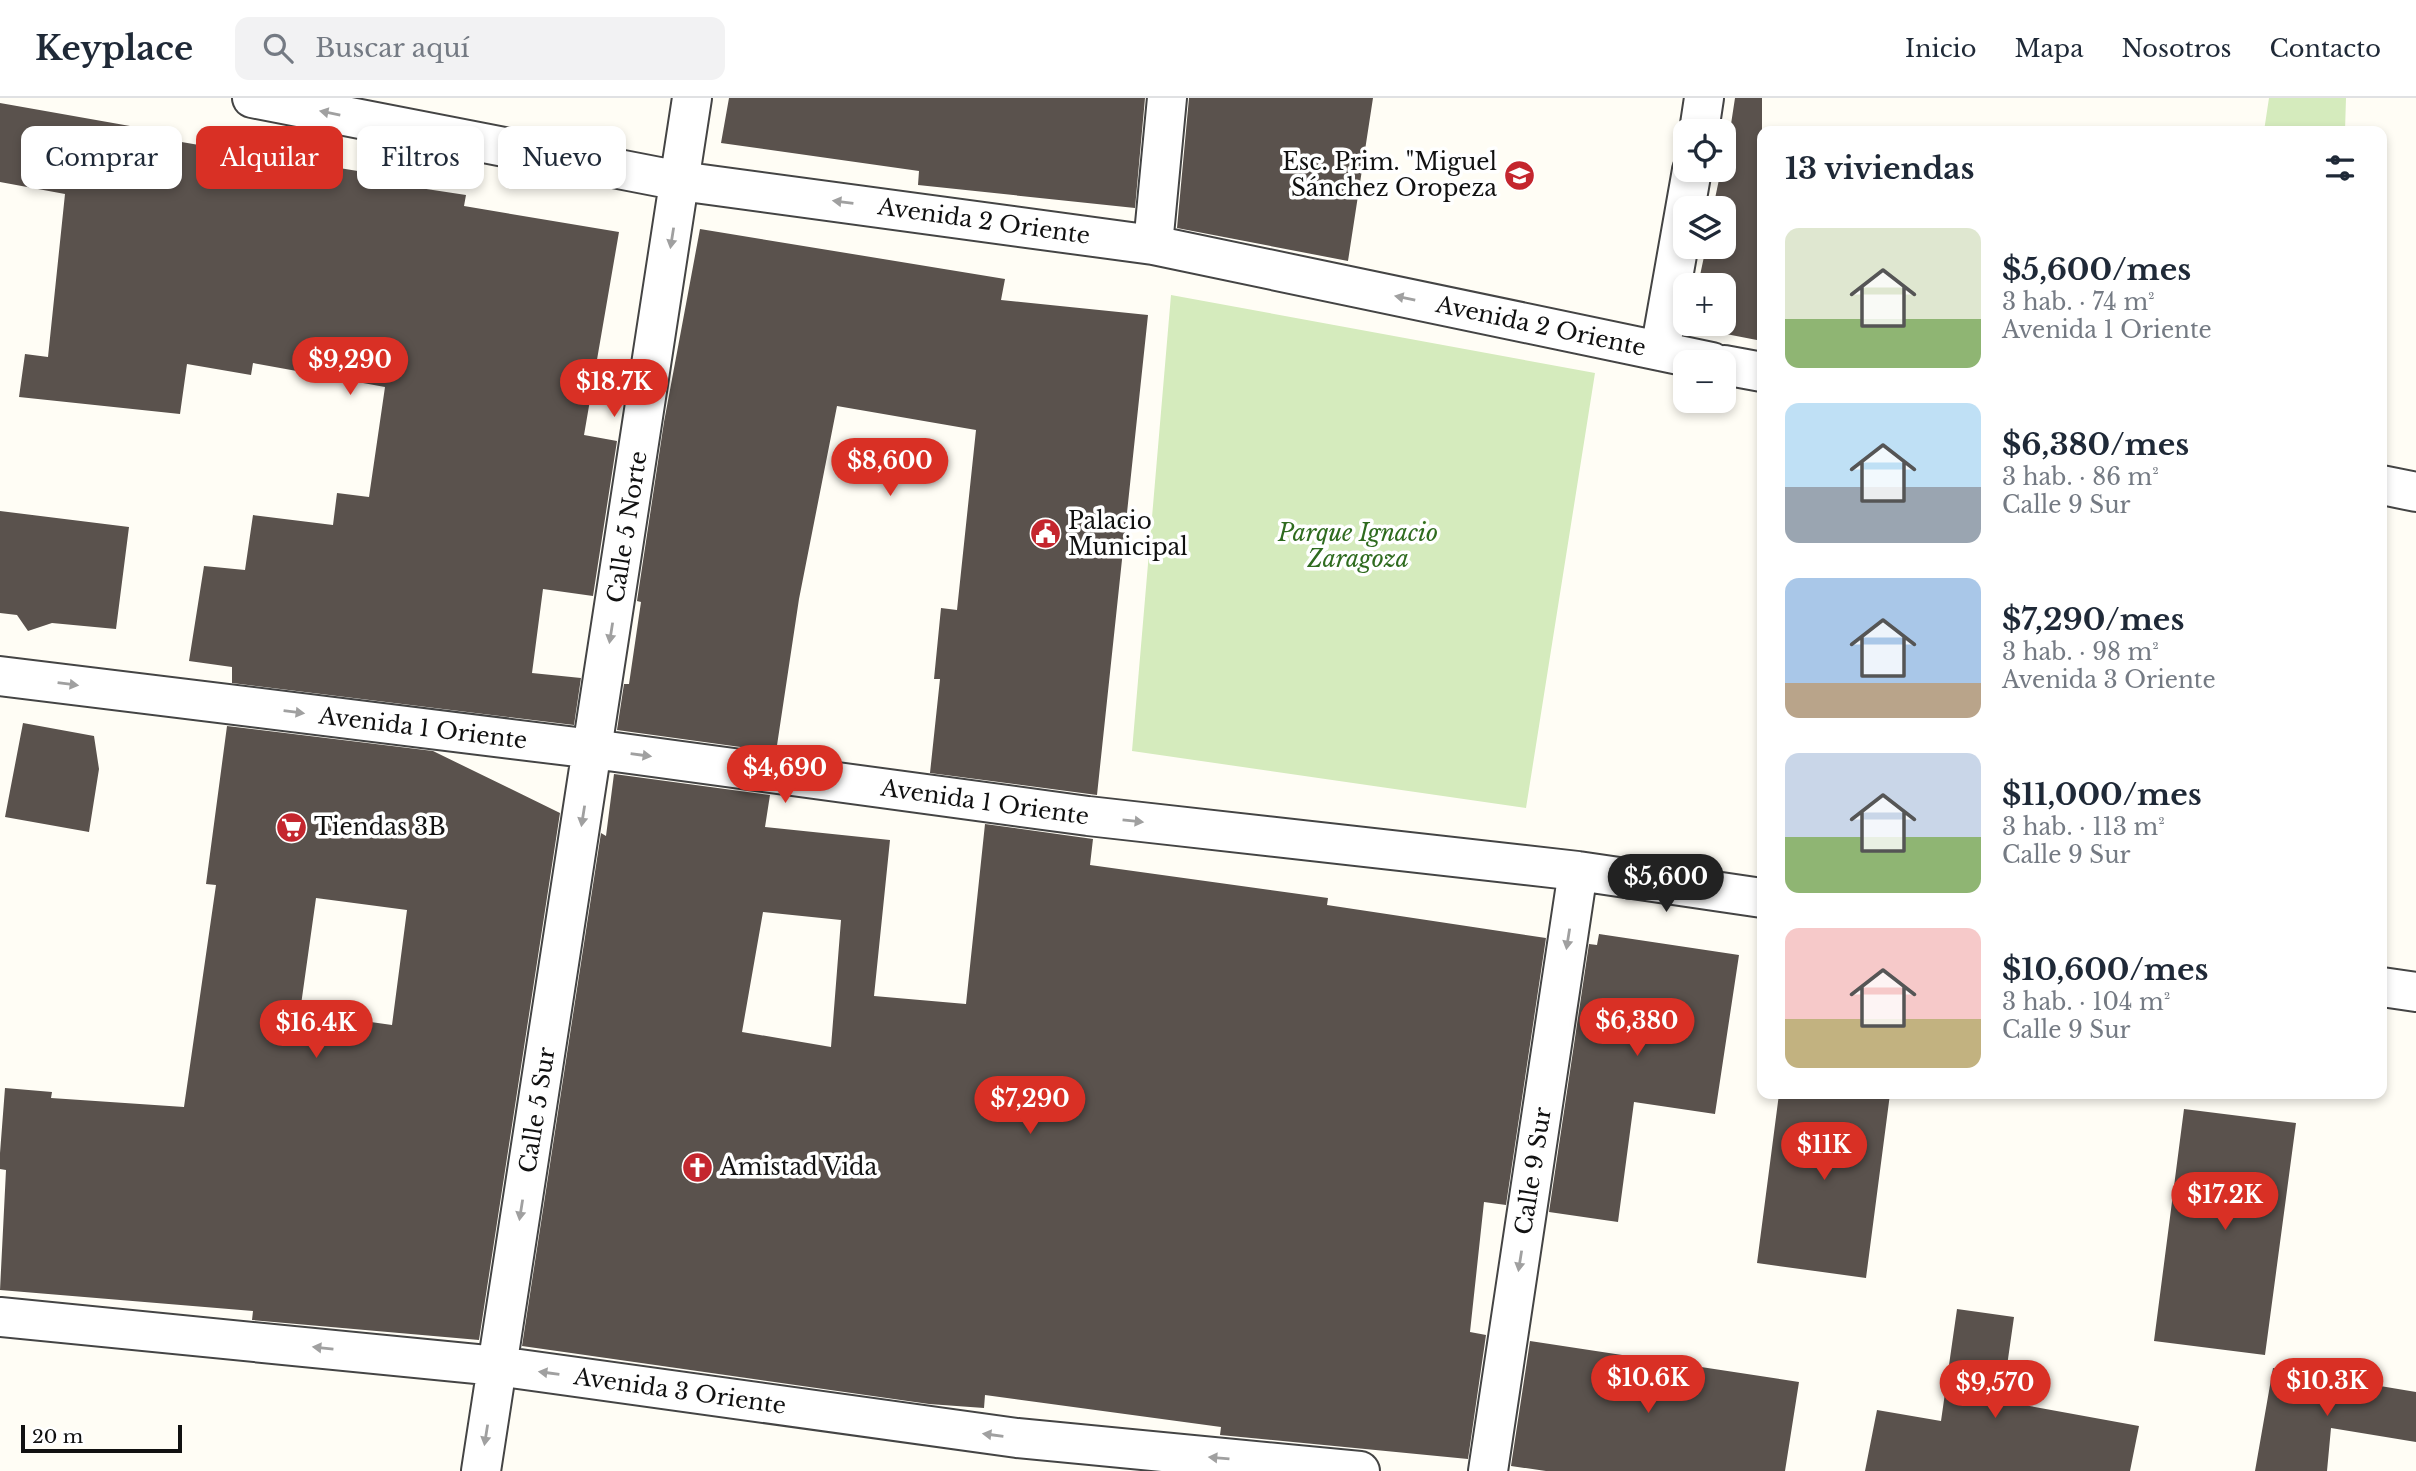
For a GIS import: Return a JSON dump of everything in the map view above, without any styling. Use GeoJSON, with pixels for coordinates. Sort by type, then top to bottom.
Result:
{"type":"FeatureCollection","features":[{"type":"Feature","properties":{"kind":"street","name":"Avenida 2 Oriente"},"geometry":{"type":"LineString","coordinates":[[253,98],[680,181],[1153,245],[1673,354]]}},
{"type":"Feature","properties":{"kind":"street","name":"Calle 5 Norte"},"geometry":{"type":"LineString","coordinates":[[593,749],[692,98]]}},
{"type":"Feature","properties":{"kind":"street"},"geometry":{"type":"LineString","coordinates":[[1153,245],[1167,98]]}},
{"type":"Feature","properties":{"kind":"street"},"geometry":{"type":"LineString","coordinates":[[1701,119],[1704,98]]}},
{"type":"Feature","properties":{"kind":"street"},"geometry":{"type":"LineString","coordinates":[[1660,351],[1690,182]]}},
{"type":"Feature","properties":{"kind":"street"},"geometry":{"type":"LineString","coordinates":[[1736,367],[1757,371]]}},
{"type":"Feature","properties":{"kind":"street"},"geometry":{"type":"LineString","coordinates":[[2387,486],[2416,492]]}},
{"type":"Feature","properties":{"kind":"street","name":"Avenida 1 Oriente"},"geometry":{"type":"LineString","coordinates":[[0,676],[593,749],[1088,816],[1578,871],[1757,897]]}},
{"type":"Feature","properties":{"kind":"street","name":"Calle 5 Sur"},"geometry":{"type":"LineString","coordinates":[[481,1471],[593,749]]}},
{"type":"Feature","properties":{"kind":"street","name":"Calle 9 Sur"},"geometry":{"type":"LineString","coordinates":[[1488,1471],[1578,871]]}},
{"type":"Feature","properties":{"kind":"street"},"geometry":{"type":"LineString","coordinates":[[2387,988],[2416,992]]}},
{"type":"Feature","properties":{"kind":"street","name":"Avenida 3 Oriente"},"geometry":{"type":"LineString","coordinates":[[0,1317],[497,1366],[1017,1438],[1360,1471]]}},
{"type":"Feature","properties":{"kind":"green space"},"geometry":{"type":"Polygon","coordinates":[[[2269,98],[2346,98],[2345,126],[2265,126],[2269,98]]]}},
{"type":"Feature","properties":{"kind":"green space","name":"Parque Ignacio Zaragoza"},"geometry":{"type":"Polygon","coordinates":[[[1171,295],[1595,373],[1526,808],[1132,751],[1171,295]]]}},
{"type":"Feature","properties":{"kind":"building"},"geometry":{"type":"Polygon","coordinates":[[[729,98],[1145,98],[1135,208],[918,185],[919,171],[721,143],[729,98]]]}},
{"type":"Feature","properties":{"kind":"building"},"geometry":{"type":"Polygon","coordinates":[[[1189,98],[1373,98],[1348,261],[1177,228],[1189,98]]]}},
{"type":"Feature","properties":{"kind":"building"},"geometry":{"type":"Polygon","coordinates":[[[1735,98],[1762,98],[1762,126],[1757,126],[1757,340],[1736,336],[1736,273],[1701,273],[1703,259],[1736,259],[1736,196],[1716,196],[1718,182],[1736,182],[1736,119],[1732,119],[1735,98]]]}},
{"type":"Feature","properties":{"kind":"building"},"geometry":{"type":"Polygon","coordinates":[[[0,103],[130,126],[21,126],[21,186],[0,182],[0,103]]]}},
{"type":"Feature","properties":{"kind":"building"},"geometry":{"type":"Polygon","coordinates":[[[182,142],[196,144],[196,189],[343,189],[343,169],[357,171],[357,189],[426,189],[466,195],[464,206],[619,232],[584,435],[617,441],[593,596],[543,589],[532,673],[581,678],[574,725],[232,683],[232,667],[189,661],[204,566],[245,570],[253,515],[333,525],[337,493],[369,497],[385,387],[253,363],[251,375],[187,364],[180,414],[19,397],[25,354],[48,357],[65,194],[38,189],[182,189],[182,142]]]}},
{"type":"Feature","properties":{"kind":"building"},"geometry":{"type":"Polygon","coordinates":[[[700,229],[1005,279],[1001,300],[1148,315],[1097,795],[930,773],[940,679],[934,679],[941,608],[957,610],[976,430],[837,406],[799,599],[776,752],[617,730],[624,684],[629,684],[641,602],[637,601],[664,422],[700,229]]]}},
{"type":"Feature","properties":{"kind":"building"},"geometry":{"type":"Polygon","coordinates":[[[0,511],[129,527],[116,629],[52,623],[28,631],[17,615],[0,613],[0,511]]]}},
{"type":"Feature","properties":{"kind":"building"},"geometry":{"type":"Polygon","coordinates":[[[23,723],[94,736],[99,769],[89,832],[5,817],[23,723]]]}},
{"type":"Feature","properties":{"kind":"building"},"geometry":{"type":"Polygon","coordinates":[[[227,726],[433,751],[560,813],[479,1340],[252,1320],[253,1311],[0,1290],[6,1170],[0,1169],[0,1153],[5,1088],[52,1092],[51,1098],[184,1107],[216,885],[206,884],[227,726]],[[316,898],[300,1012],[392,1025],[407,910],[316,898]]]}},
{"type":"Feature","properties":{"kind":"building"},"geometry":{"type":"Polygon","coordinates":[[[614,774],[770,795],[765,827],[890,840],[874,996],[966,1004],[985,824],[1093,839],[1090,865],[1328,898],[1327,905],[1546,938],[1506,1205],[1484,1202],[1470,1332],[1486,1335],[1468,1459],[1220,1435],[1221,1427],[985,1395],[984,1408],[929,1404],[522,1346],[601,833],[606,836],[614,774]],[[763,912],[742,1032],[831,1047],[841,920],[763,912]]]}},
{"type":"Feature","properties":{"kind":"building"},"geometry":{"type":"Polygon","coordinates":[[[1599,934],[1739,955],[1715,1114],[1634,1102],[1618,1222],[1549,1212],[1589,944],[1597,945],[1599,934]]]}},
{"type":"Feature","properties":{"kind":"building"},"geometry":{"type":"Polygon","coordinates":[[[1778,1099],[1889,1099],[1866,1278],[1757,1263],[1778,1099]]]}},
{"type":"Feature","properties":{"kind":"building"},"geometry":{"type":"Polygon","coordinates":[[[2184,1109],[2296,1123],[2265,1355],[2154,1341],[2184,1109]]]}},
{"type":"Feature","properties":{"kind":"building"},"geometry":{"type":"Polygon","coordinates":[[[1957,1309],[2014,1317],[2002,1401],[2139,1426],[2130,1471],[1865,1471],[1877,1410],[1941,1421],[1957,1309]]]}},
{"type":"Feature","properties":{"kind":"building"},"geometry":{"type":"Polygon","coordinates":[[[1530,1341],[1799,1382],[1785,1471],[1546,1471],[1511,1466],[1530,1341]]]}},
{"type":"Feature","properties":{"kind":"building"},"geometry":{"type":"Polygon","coordinates":[[[2273,1368],[2416,1392],[2416,1442],[2331,1428],[2327,1471],[2255,1471],[2273,1368]]]}},
{"type":"Feature","properties":{"kind":"place","name":"Esc. Prim. \"Miguel Sánchez Oropeza"},"geometry":{"type":"Point","coordinates":[1520,175]}},
{"type":"Feature","properties":{"kind":"place","name":"Palacio Municipal"},"geometry":{"type":"Point","coordinates":[1045,534]}},
{"type":"Feature","properties":{"kind":"place","name":"Tiendas 3B"},"geometry":{"type":"Point","coordinates":[291,827]}},
{"type":"Feature","properties":{"kind":"place","name":"Amistad Vida"},"geometry":{"type":"Point","coordinates":[697,1167]}}]}
